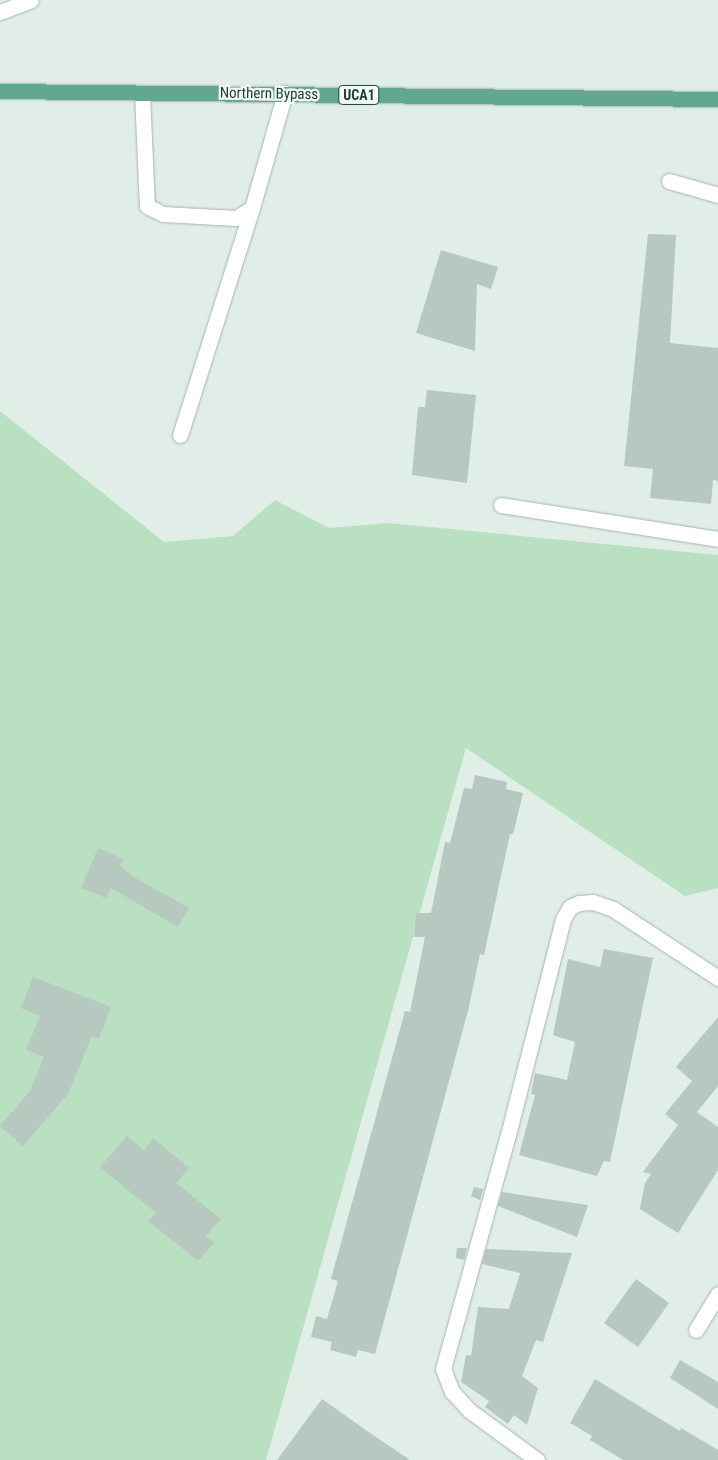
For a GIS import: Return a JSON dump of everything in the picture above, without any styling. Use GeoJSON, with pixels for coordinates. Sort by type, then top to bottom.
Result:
{"type":"FeatureCollection","features":[{"type":"Feature","properties":{"kind":"main road","name":"Northern Bypass"},"geometry":{"type":"LineString","coordinates":[[0,91],[718,99]]}},
{"type":"Feature","properties":{"kind":"street"},"geometry":{"type":"LineString","coordinates":[[0,12],[31,0]]}},
{"type":"Feature","properties":{"kind":"street"},"geometry":{"type":"LineString","coordinates":[[142,93],[147,206],[163,214],[236,218],[252,208]]}},
{"type":"Feature","properties":{"kind":"street"},"geometry":{"type":"LineString","coordinates":[[180,435],[252,208],[285,93]]}},
{"type":"Feature","properties":{"kind":"street"},"geometry":{"type":"LineString","coordinates":[[669,181],[718,195]]}},
{"type":"Feature","properties":{"kind":"street"},"geometry":{"type":"LineString","coordinates":[[501,505],[718,539]]}},
{"type":"Feature","properties":{"kind":"street"},"geometry":{"type":"LineString","coordinates":[[537,1460],[470,1411],[452,1392],[443,1369],[508,1135],[563,919],[570,907],[579,903],[593,902],[613,909],[718,978]]}},
{"type":"Feature","properties":{"kind":"street"},"geometry":{"type":"LineString","coordinates":[[696,1330],[718,1294]]}},
{"type":"Feature","properties":{"kind":"green space"},"geometry":{"type":"Polygon","coordinates":[[[0,411],[164,542],[233,536],[275,500],[329,528],[388,523],[718,555],[718,888],[685,896],[466,748],[266,1460],[0,1460],[0,411]]]}},
{"type":"Feature","properties":{"kind":"building"},"geometry":{"type":"Polygon","coordinates":[[[648,234],[676,235],[670,343],[718,348],[718,481],[713,480],[711,504],[650,498],[653,469],[624,466],[648,234]]]}},
{"type":"Feature","properties":{"kind":"building"},"geometry":{"type":"Polygon","coordinates":[[[441,250],[498,267],[491,289],[477,284],[475,351],[416,333],[441,250]]]}},
{"type":"Feature","properties":{"kind":"building"},"geometry":{"type":"Polygon","coordinates":[[[427,390],[476,395],[467,483],[412,475],[418,407],[425,407],[427,390]]]}},
{"type":"Feature","properties":{"kind":"building"},"geometry":{"type":"Polygon","coordinates":[[[475,775],[507,782],[506,789],[523,793],[513,834],[510,834],[484,955],[480,954],[468,1011],[375,1354],[358,1350],[356,1357],[330,1350],[332,1342],[311,1337],[316,1316],[327,1319],[338,1281],[331,1279],[405,1011],[410,1012],[425,937],[414,937],[416,913],[431,913],[445,842],[450,843],[464,788],[472,789],[475,775]]]}},
{"type":"Feature","properties":{"kind":"building"},"geometry":{"type":"Polygon","coordinates":[[[98,848],[123,859],[120,866],[134,877],[189,908],[178,927],[111,888],[106,898],[81,888],[98,848]]]}},
{"type":"Feature","properties":{"kind":"building"},"geometry":{"type":"Polygon","coordinates":[[[604,949],[653,958],[610,1162],[604,1161],[597,1176],[519,1155],[535,1095],[531,1094],[535,1073],[567,1080],[575,1042],[553,1035],[568,959],[600,967],[604,949]]]}},
{"type":"Feature","properties":{"kind":"building"},"geometry":{"type":"Polygon","coordinates":[[[33,977],[111,1007],[99,1038],[92,1036],[68,1094],[23,1146],[0,1126],[30,1091],[44,1057],[26,1050],[40,1016],[21,1008],[33,977]]]}},
{"type":"Feature","properties":{"kind":"building"},"geometry":{"type":"Polygon","coordinates":[[[718,1017],[718,1086],[697,1112],[718,1127],[718,1170],[678,1233],[640,1209],[645,1183],[651,1174],[643,1172],[678,1125],[665,1114],[692,1081],[676,1067],[718,1017]]]}},
{"type":"Feature","properties":{"kind":"building"},"geometry":{"type":"Polygon","coordinates":[[[127,1136],[144,1150],[153,1138],[189,1168],[176,1183],[221,1219],[206,1236],[214,1243],[198,1261],[148,1221],[156,1213],[100,1167],[127,1136]]]}},
{"type":"Feature","properties":{"kind":"building"},"geometry":{"type":"Polygon","coordinates":[[[474,1187],[483,1189],[480,1200],[471,1196],[474,1187]]]}},
{"type":"Feature","properties":{"kind":"building"},"geometry":{"type":"Polygon","coordinates":[[[502,1192],[588,1205],[577,1237],[498,1206],[502,1192]]]}},
{"type":"Feature","properties":{"kind":"building"},"geometry":{"type":"Polygon","coordinates":[[[457,1248],[467,1248],[464,1260],[456,1258],[457,1248]]]}},
{"type":"Feature","properties":{"kind":"building"},"geometry":{"type":"Polygon","coordinates":[[[486,1249],[572,1253],[543,1342],[536,1340],[522,1376],[538,1388],[527,1425],[514,1415],[508,1424],[485,1407],[489,1401],[461,1382],[466,1355],[471,1356],[478,1307],[509,1309],[520,1273],[482,1264],[486,1249]]]}},
{"type":"Feature","properties":{"kind":"building"},"geometry":{"type":"Polygon","coordinates":[[[636,1279],[669,1303],[638,1347],[604,1323],[636,1279]]]}},
{"type":"Feature","properties":{"kind":"building"},"geometry":{"type":"Polygon","coordinates":[[[680,1360],[718,1382],[718,1409],[670,1378],[680,1360]]]}},
{"type":"Feature","properties":{"kind":"building"},"geometry":{"type":"Polygon","coordinates":[[[595,1379],[680,1431],[681,1428],[718,1450],[718,1460],[623,1460],[590,1440],[592,1436],[570,1423],[595,1379]]]}},
{"type":"Feature","properties":{"kind":"building"},"geometry":{"type":"Polygon","coordinates":[[[322,1399],[370,1433],[410,1460],[277,1460],[322,1399]]]}}]}
